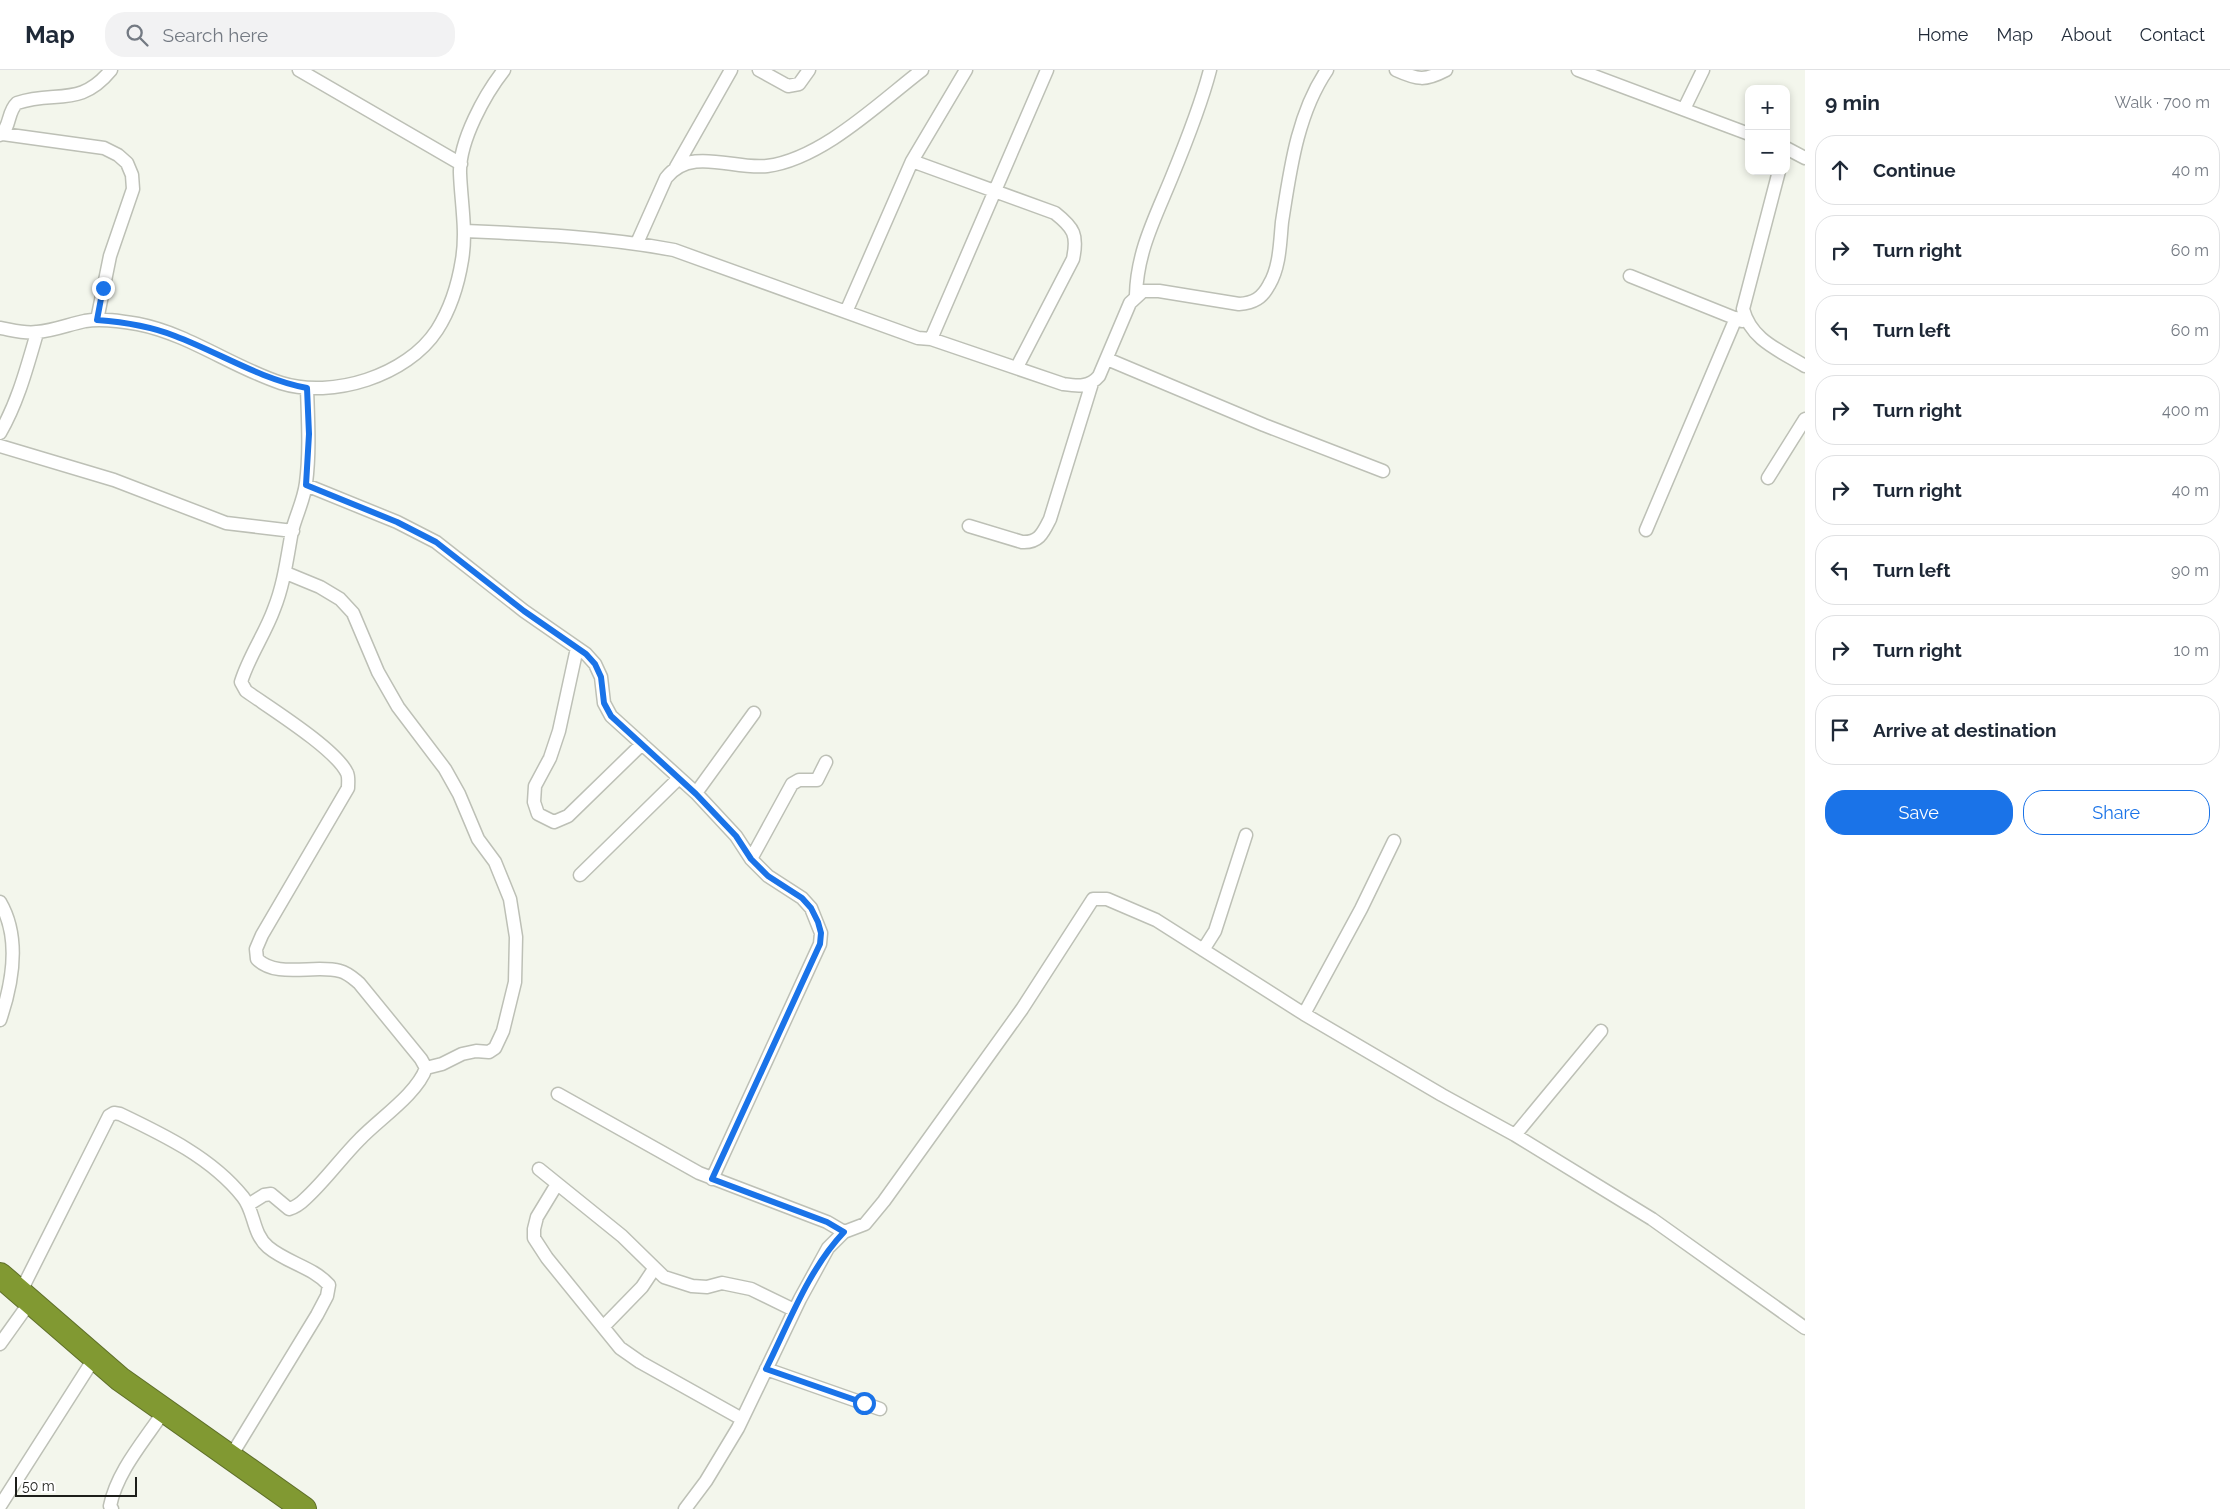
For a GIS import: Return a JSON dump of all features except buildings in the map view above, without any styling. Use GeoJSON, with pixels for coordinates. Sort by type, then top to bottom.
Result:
{"type":"FeatureCollection","features":[{"type":"Feature","properties":{"kind":"highway"},"geometry":{"type":"LineString","coordinates":[[0,1276],[95,1357],[164,1411],[231,1456],[304,1509]]}},
{"type":"Feature","properties":{"kind":"street"},"geometry":{"type":"LineString","coordinates":[[1,134],[7,128],[13,106],[17,103],[25,100],[67,97],[88,91],[100,84],[111,70]]}},
{"type":"Feature","properties":{"kind":"street"},"geometry":{"type":"LineString","coordinates":[[299,70],[461,164]]}},
{"type":"Feature","properties":{"kind":"street"},"geometry":{"type":"LineString","coordinates":[[0,328],[37,333],[97,320],[138,324],[154,328],[209,350],[264,376],[307,388],[351,383],[382,373],[415,354],[436,332],[449,309],[457,286],[463,256],[464,231],[460,171],[466,141],[477,113],[504,70]]}},
{"type":"Feature","properties":{"kind":"street"},"geometry":{"type":"LineString","coordinates":[[637,243],[666,178],[676,167],[731,70]]}},
{"type":"Feature","properties":{"kind":"street"},"geometry":{"type":"LineString","coordinates":[[759,70],[788,86],[799,84],[809,70]]}},
{"type":"Feature","properties":{"kind":"street"},"geometry":{"type":"LineString","coordinates":[[676,167],[690,161],[766,166],[806,155],[830,141],[922,70]]}},
{"type":"Feature","properties":{"kind":"street"},"geometry":{"type":"LineString","coordinates":[[846,312],[912,161],[966,70]]}},
{"type":"Feature","properties":{"kind":"street"},"geometry":{"type":"LineString","coordinates":[[931,339],[1048,70]]}},
{"type":"Feature","properties":{"kind":"street"},"geometry":{"type":"LineString","coordinates":[[1136,296],[1138,269],[1145,239],[1172,178],[1210,70]]}},
{"type":"Feature","properties":{"kind":"street"},"geometry":{"type":"LineString","coordinates":[[969,526],[1030,543],[1037,540],[1043,534],[1050,519],[1092,384],[1099,376],[1130,303],[1136,296],[1143,291],[1159,291],[1239,304],[1252,303],[1262,296],[1275,272],[1295,146],[1308,109],[1327,70]]}},
{"type":"Feature","properties":{"kind":"street"},"geometry":{"type":"LineString","coordinates":[[1396,70],[1411,77],[1422,79],[1430,78],[1446,70]]}},
{"type":"Feature","properties":{"kind":"street"},"geometry":{"type":"LineString","coordinates":[[1578,70],[1745,132]]}},
{"type":"Feature","properties":{"kind":"street"},"geometry":{"type":"LineString","coordinates":[[1684,109],[1703,70]]}},
{"type":"Feature","properties":{"kind":"street"},"geometry":{"type":"LineString","coordinates":[[1,134],[104,148],[127,162],[132,175],[133,190],[110,256],[97,320]]}},
{"type":"Feature","properties":{"kind":"street"},"geometry":{"type":"LineString","coordinates":[[1790,150],[1805,158]]}},
{"type":"Feature","properties":{"kind":"street"},"geometry":{"type":"LineString","coordinates":[[912,161],[1055,213],[1066,221],[1074,231],[1076,246],[1073,259],[1017,367]]}},
{"type":"Feature","properties":{"kind":"street"},"geometry":{"type":"LineString","coordinates":[[1646,530],[1741,320],[1779,175]]}},
{"type":"Feature","properties":{"kind":"street"},"geometry":{"type":"LineString","coordinates":[[464,231],[560,235],[637,243],[674,250],[918,338],[931,339],[1063,384],[1077,386],[1092,384]]}},
{"type":"Feature","properties":{"kind":"street"},"geometry":{"type":"LineString","coordinates":[[1630,276],[1741,320],[1754,334],[1805,366]]}},
{"type":"Feature","properties":{"kind":"street"},"geometry":{"type":"LineString","coordinates":[[0,433],[9,417],[22,382],[37,333]]}},
{"type":"Feature","properties":{"kind":"street"},"geometry":{"type":"LineString","coordinates":[[1106,359],[1264,425],[1383,470]]}},
{"type":"Feature","properties":{"kind":"street"},"geometry":{"type":"LineString","coordinates":[[248,1205],[264,1195],[271,1194],[289,1209],[295,1207],[306,1198],[361,1138],[413,1088],[423,1076],[426,1068],[421,1059],[359,983],[349,975],[338,970],[279,968],[263,965],[257,959],[256,949],[262,935],[348,788],[348,775],[341,763],[310,736],[246,691],[241,682],[245,668],[259,645],[274,609],[286,573],[293,530],[306,485],[309,434],[307,388]]}},
{"type":"Feature","properties":{"kind":"street"},"geometry":{"type":"LineString","coordinates":[[1768,478],[1805,419]]}},
{"type":"Feature","properties":{"kind":"street"},"geometry":{"type":"LineString","coordinates":[[0,446],[114,480],[226,523],[293,530]]}},
{"type":"Feature","properties":{"kind":"street"},"geometry":{"type":"LineString","coordinates":[[306,485],[397,522],[436,542],[524,611],[577,648],[595,664],[601,677],[604,703],[611,716],[696,794],[736,836],[751,859],[768,876],[802,898],[811,908],[821,933],[820,944],[712,1179]]}},
{"type":"Feature","properties":{"kind":"street"},"geometry":{"type":"LineString","coordinates":[[286,573],[320,587],[340,599],[353,612],[378,672],[398,706],[446,769],[460,794],[475,833],[495,862],[510,899],[516,937],[515,982],[503,1031],[495,1048],[489,1052],[462,1054],[442,1064],[426,1068]]}},
{"type":"Feature","properties":{"kind":"street"},"geometry":{"type":"LineString","coordinates":[[577,648],[559,731],[550,758],[535,786],[534,802],[538,814],[554,822],[568,816],[642,744]]}},
{"type":"Feature","properties":{"kind":"street"},"geometry":{"type":"LineString","coordinates":[[696,794],[754,713]]}},
{"type":"Feature","properties":{"kind":"street"},"geometry":{"type":"LineString","coordinates":[[751,859],[792,784],[799,780],[817,780],[826,762]]}},
{"type":"Feature","properties":{"kind":"street"},"geometry":{"type":"LineString","coordinates":[[580,875],[679,778]]}},
{"type":"Feature","properties":{"kind":"street"},"geometry":{"type":"LineString","coordinates":[[1203,950],[1216,931],[1246,835]]}},
{"type":"Feature","properties":{"kind":"street"},"geometry":{"type":"LineString","coordinates":[[1304,1014],[1361,909],[1394,841]]}},
{"type":"Feature","properties":{"kind":"street"},"geometry":{"type":"LineString","coordinates":[[685,1509],[706,1481],[742,1419],[794,1310],[828,1248],[844,1232],[865,1224],[884,1201],[1022,1009],[1093,899],[1098,898],[1112,900],[1156,920],[1219,962],[1304,1014],[1515,1135],[1652,1219],[1805,1328]]}},
{"type":"Feature","properties":{"kind":"street"},"geometry":{"type":"LineString","coordinates":[[0,902],[12,932],[13,960],[8,999],[0,1020]]}},
{"type":"Feature","properties":{"kind":"street"},"geometry":{"type":"LineString","coordinates":[[1515,1135],[1601,1031]]}},
{"type":"Feature","properties":{"kind":"street"},"geometry":{"type":"LineString","coordinates":[[558,1094],[681,1164],[712,1179],[827,1222],[844,1232]]}},
{"type":"Feature","properties":{"kind":"street"},"geometry":{"type":"LineString","coordinates":[[0,1344],[25,1297],[95,1142],[109,1116],[114,1113],[129,1118],[184,1147],[232,1185],[248,1205],[258,1235],[268,1247],[290,1262],[322,1277],[329,1285],[327,1296],[317,1315],[231,1456]]}},
{"type":"Feature","properties":{"kind":"street"},"geometry":{"type":"LineString","coordinates":[[539,1169],[622,1236],[664,1277],[692,1286],[707,1287],[722,1283],[751,1289],[794,1310]]}},
{"type":"Feature","properties":{"kind":"street"},"geometry":{"type":"LineString","coordinates":[[557,1184],[537,1217],[534,1229],[534,1238],[547,1258],[620,1348],[640,1362],[742,1419]]}},
{"type":"Feature","properties":{"kind":"street"},"geometry":{"type":"LineString","coordinates":[[603,1327],[642,1287],[654,1269]]}},
{"type":"Feature","properties":{"kind":"street"},"geometry":{"type":"LineString","coordinates":[[0,1506],[95,1357]]}},
{"type":"Feature","properties":{"kind":"street"},"geometry":{"type":"LineString","coordinates":[[766,1369],[880,1409]]}},
{"type":"Feature","properties":{"kind":"street"},"geometry":{"type":"LineString","coordinates":[[112,1509],[110,1506],[113,1493],[122,1475],[164,1411]]}},
{"type":"Feature","properties":{"kind":"route"},"geometry":{"type":"LineString","coordinates":[[103,288],[97,320],[138,324],[154,328],[218,354],[264,376],[283,383],[307,388],[309,434],[306,485],[397,522],[436,542],[524,611],[586,654],[595,664],[601,677],[604,703],[611,716],[696,794],[736,836],[751,859],[768,876],[802,898],[811,908],[821,933],[820,944],[712,1179],[827,1222],[844,1232],[828,1248],[766,1369],[864,1403]]}}]}
